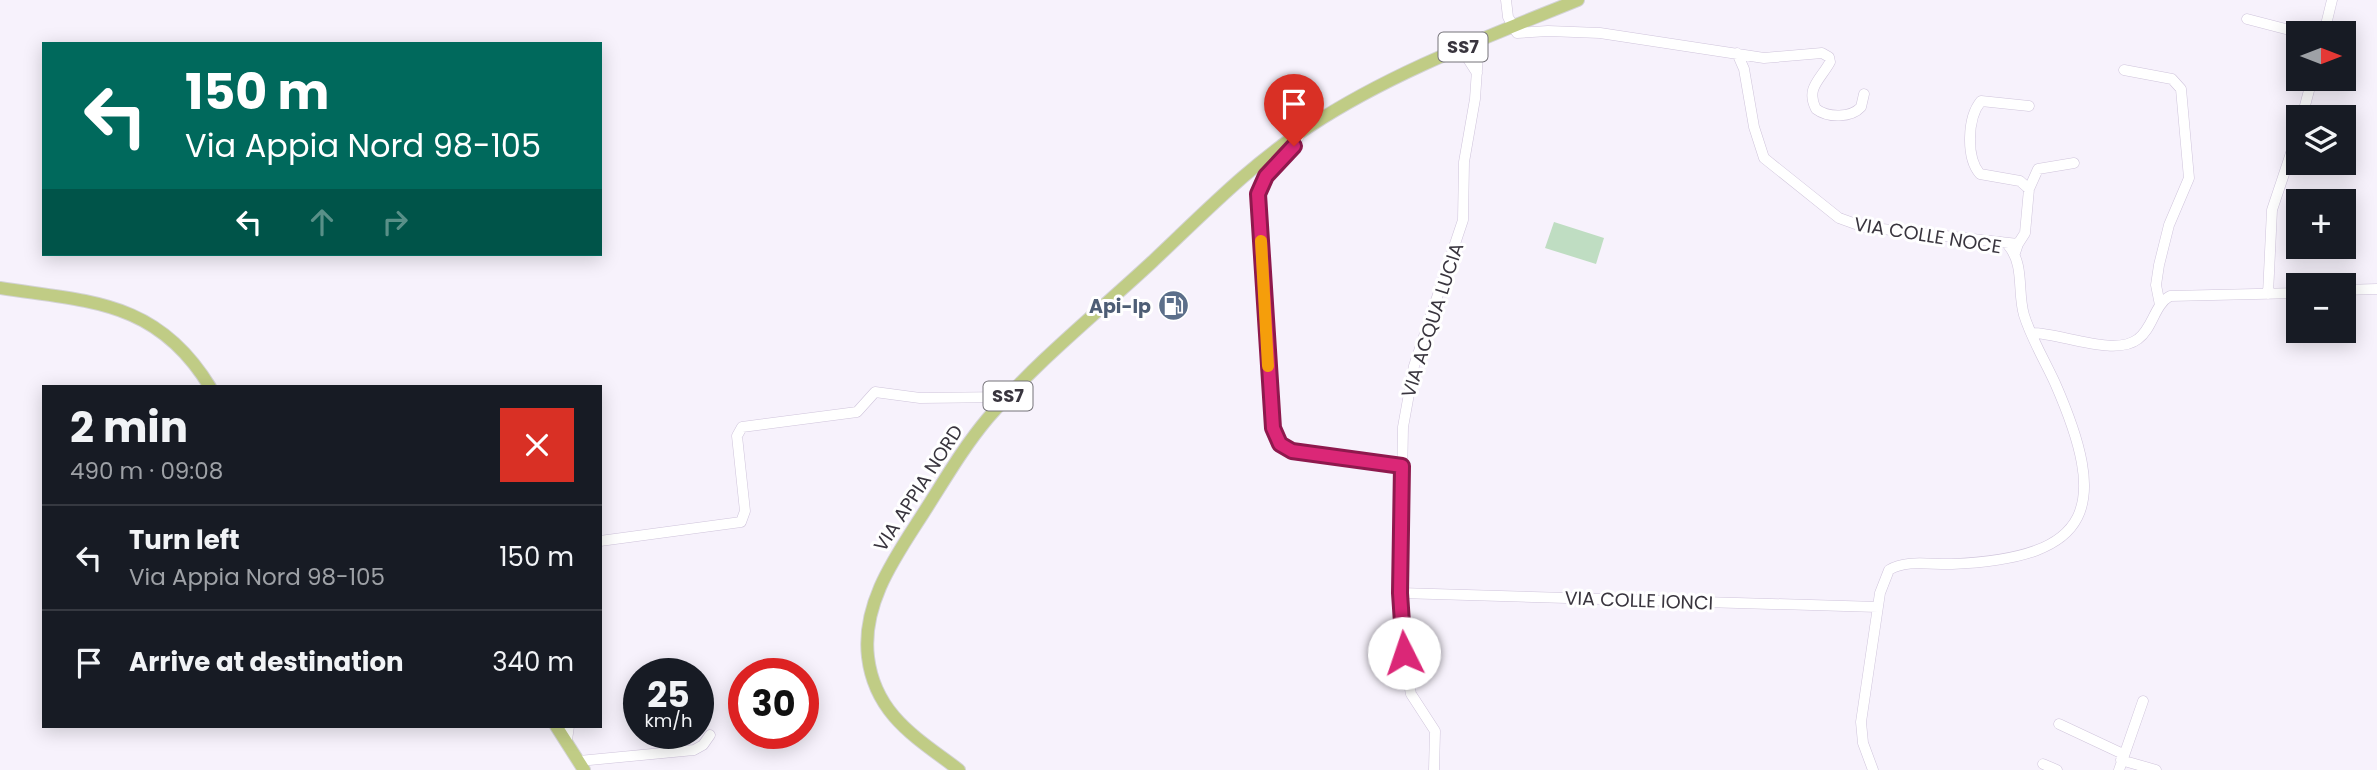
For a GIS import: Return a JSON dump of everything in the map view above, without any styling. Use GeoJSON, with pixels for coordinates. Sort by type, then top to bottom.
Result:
{"type":"FeatureCollection","features":[{"type":"Feature","properties":{"kind":"main road","name":"SS7"},"geometry":{"type":"LineString","coordinates":[[1461,48],[1578,0]]}},
{"type":"Feature","properties":{"kind":"main road","name":"VIA APPIA NORD"},"geometry":{"type":"LineString","coordinates":[[959,770],[911,735],[886,709],[869,663],[869,626],[878,594],[898,552],[968,444],[1007,397],[1225,195],[1301,131],[1351,102],[1461,48]]}},
{"type":"Feature","properties":{"kind":"main road"},"geometry":{"type":"LineString","coordinates":[[0,288],[132,313],[148,322],[182,351],[208,385]]}},
{"type":"Feature","properties":{"kind":"main road"},"geometry":{"type":"LineString","coordinates":[[568,733],[582,766]]}},
{"type":"Feature","properties":{"kind":"street"},"geometry":{"type":"LineString","coordinates":[[1506,0],[1511,27],[1520,34],[1548,31],[1600,33],[1769,58],[1815,53],[1828,55],[1829,64],[1815,81],[1812,94],[1814,107],[1824,114],[1857,112],[1863,104],[1864,94]]}},
{"type":"Feature","properties":{"kind":"street"},"geometry":{"type":"LineString","coordinates":[[2327,21],[2332,0]]}},
{"type":"Feature","properties":{"kind":"street"},"geometry":{"type":"LineString","coordinates":[[2247,19],[2286,29]]}},
{"type":"Feature","properties":{"kind":"street","name":"VIA ACQUA LUCIA"},"geometry":{"type":"LineString","coordinates":[[1434,770],[1435,731],[1413,698],[1407,680],[1400,593],[1404,413],[1410,381],[1463,220],[1463,167],[1477,73],[1479,40]]}},
{"type":"Feature","properties":{"kind":"street"},"geometry":{"type":"LineString","coordinates":[[1461,48],[1477,73]]}},
{"type":"Feature","properties":{"kind":"street","name":"VIA COLLE NOCE"},"geometry":{"type":"LineString","coordinates":[[1737,53],[1744,69],[1754,127],[1764,158],[1839,218],[1861,227],[2014,247],[2022,308],[2065,406],[2077,445],[2085,491],[2077,520],[2059,540],[2032,551],[1970,563],[1893,567],[1883,582],[1878,607]]}},
{"type":"Feature","properties":{"kind":"street"},"geometry":{"type":"LineString","coordinates":[[2124,70],[2172,79],[2181,89],[2189,178],[2169,225],[2159,265],[2156,285],[2160,305]]}},
{"type":"Feature","properties":{"kind":"street"},"geometry":{"type":"LineString","coordinates":[[2029,106],[1981,101],[1976,108],[1971,145],[1973,161],[1980,174],[2020,181],[2029,189]]}},
{"type":"Feature","properties":{"kind":"street"},"geometry":{"type":"LineString","coordinates":[[1301,131],[1292,149],[1266,176],[1258,194],[1274,433],[1282,446],[1296,452],[1402,466]]}},
{"type":"Feature","properties":{"kind":"street"},"geometry":{"type":"LineString","coordinates":[[2014,247],[2025,233],[2029,189],[2038,169],[2074,163]]}},
{"type":"Feature","properties":{"kind":"street"},"geometry":{"type":"LineString","coordinates":[[2269,294],[2268,255],[2272,210],[2286,168]]}},
{"type":"Feature","properties":{"kind":"street"},"geometry":{"type":"LineString","coordinates":[[2356,290],[2377,289]]}},
{"type":"Feature","properties":{"kind":"street"},"geometry":{"type":"LineString","coordinates":[[2032,333],[2107,345],[2126,345],[2142,335],[2160,305],[2176,295],[2286,293]]}},
{"type":"Feature","properties":{"kind":"street"},"geometry":{"type":"LineString","coordinates":[[602,541],[741,522],[745,511],[737,436],[742,427],[857,412],[875,392],[920,398],[1007,397]]}},
{"type":"Feature","properties":{"kind":"street","name":"VIA COLLE IONCI"},"geometry":{"type":"LineString","coordinates":[[1400,593],[1878,607]]}},
{"type":"Feature","properties":{"kind":"street"},"geometry":{"type":"LineString","coordinates":[[1873,770],[1863,743],[1861,722],[1878,607]]}},
{"type":"Feature","properties":{"kind":"street"},"geometry":{"type":"LineString","coordinates":[[2121,761],[2143,701]]}},
{"type":"Feature","properties":{"kind":"street"},"geometry":{"type":"LineString","coordinates":[[2059,724],[2121,761],[2157,770]]}},
{"type":"Feature","properties":{"kind":"street"},"geometry":{"type":"LineString","coordinates":[[582,766],[696,749]]}},
{"type":"Feature","properties":{"kind":"street"},"geometry":{"type":"LineString","coordinates":[[2043,764],[2057,770]]}},
{"type":"Feature","properties":{"kind":"green space"},"geometry":{"type":"Polygon","coordinates":[[[1554,222],[1604,238],[1596,264],[1545,248],[1554,222]]]}},
{"type":"Feature","properties":{"kind":"slow traffic"},"geometry":{"type":"LineString","coordinates":[[1261,241],[1268,366]]}},
{"type":"Feature","properties":{"kind":"place","name":"Api-Ip"},"geometry":{"type":"Point","coordinates":[1174,306]}},
{"type":"Feature","properties":{"kind":"route"},"geometry":{"type":"LineString","coordinates":[[1294,146],[1266,176],[1258,194],[1273,428],[1280,444],[1292,451],[1402,466],[1400,593],[1404,653]]}}]}
